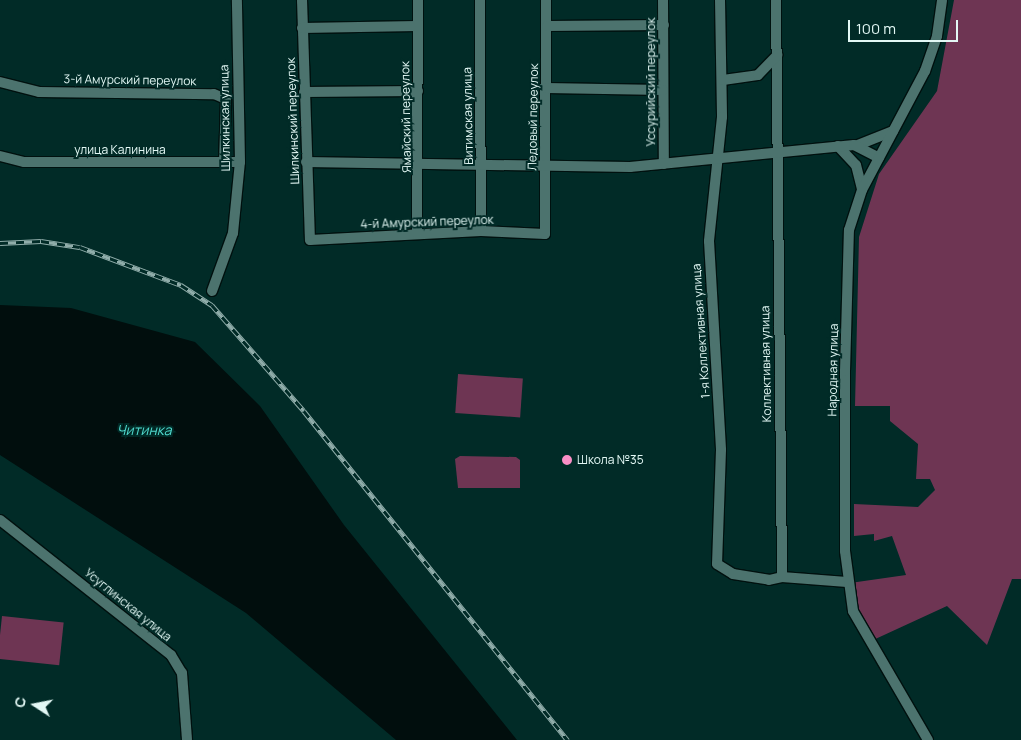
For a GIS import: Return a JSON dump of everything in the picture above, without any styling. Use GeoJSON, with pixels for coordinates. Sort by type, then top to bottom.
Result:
{"type":"FeatureCollection","features":[{"type":"Feature","properties":{"kind":"street","name":"Шилкинская улица"},"geometry":{"type":"LineString","coordinates":[[212,291],[233,234],[240,162],[237,0]]}},
{"type":"Feature","properties":{"kind":"street","name":"Шилкинский переулок"},"geometry":{"type":"LineString","coordinates":[[302,0],[310,240]]}},
{"type":"Feature","properties":{"kind":"street","name":"Ямайский переулок"},"geometry":{"type":"LineString","coordinates":[[417,234],[420,164],[418,0]]}},
{"type":"Feature","properties":{"kind":"street","name":"Витимская улица"},"geometry":{"type":"LineString","coordinates":[[480,0],[481,231]]}},
{"type":"Feature","properties":{"kind":"street","name":"Ледовый переулок"},"geometry":{"type":"LineString","coordinates":[[545,234],[546,0]]}},
{"type":"Feature","properties":{"kind":"street","name":"Уссурийский переулок"},"geometry":{"type":"LineString","coordinates":[[545,163],[664,164],[663,0]]}},
{"type":"Feature","properties":{"kind":"street","name":"1-я Коллективная улица"},"geometry":{"type":"LineString","coordinates":[[720,0],[723,80],[709,283],[721,450],[717,564],[732,574],[769,580],[782,577]]}},
{"type":"Feature","properties":{"kind":"street","name":"Коллективная улица"},"geometry":{"type":"LineString","coordinates":[[776,0],[782,577]]}},
{"type":"Feature","properties":{"kind":"street","name":"Народная улица"},"geometry":{"type":"LineString","coordinates":[[928,740],[864,637],[847,582],[849,230],[862,190],[898,128],[928,62],[942,0]]}},
{"type":"Feature","properties":{"kind":"street"},"geometry":{"type":"LineString","coordinates":[[547,26],[664,25]]}},
{"type":"Feature","properties":{"kind":"street"},"geometry":{"type":"LineString","coordinates":[[302,28],[417,26]]}},
{"type":"Feature","properties":{"kind":"street"},"geometry":{"type":"LineString","coordinates":[[723,80],[758,76],[777,55]]}},
{"type":"Feature","properties":{"kind":"street","name":"3-й Амурский переулок"},"geometry":{"type":"LineString","coordinates":[[0,82],[38,92],[214,94],[226,99],[224,162]]}},
{"type":"Feature","properties":{"kind":"street"},"geometry":{"type":"LineString","coordinates":[[546,88],[663,90]]}},
{"type":"Feature","properties":{"kind":"street"},"geometry":{"type":"LineString","coordinates":[[304,92],[418,91]]}},
{"type":"Feature","properties":{"kind":"street"},"geometry":{"type":"LineString","coordinates":[[664,164],[777,151],[854,145],[877,141],[898,128]]}},
{"type":"Feature","properties":{"kind":"street"},"geometry":{"type":"LineString","coordinates":[[854,145],[879,158]]}},
{"type":"Feature","properties":{"kind":"street"},"geometry":{"type":"LineString","coordinates":[[838,146],[856,165],[862,190]]}},
{"type":"Feature","properties":{"kind":"street","name":"улица Калинина"},"geometry":{"type":"LineString","coordinates":[[0,156],[24,162],[240,162]]}},
{"type":"Feature","properties":{"kind":"street"},"geometry":{"type":"LineString","coordinates":[[306,162],[420,164],[545,163]]}},
{"type":"Feature","properties":{"kind":"street","name":"4-й Амурский переулок"},"geometry":{"type":"LineString","coordinates":[[310,240],[481,231],[545,234]]}},
{"type":"Feature","properties":{"kind":"street","name":"Усуглинская улица"},"geometry":{"type":"LineString","coordinates":[[0,520],[170,655],[182,673],[187,740]]}},
{"type":"Feature","properties":{"kind":"street"},"geometry":{"type":"LineString","coordinates":[[782,577],[847,582]]}},
{"type":"Feature","properties":{"kind":"shaded area"},"geometry":{"type":"Polygon","coordinates":[[[954,0],[1021,0],[1021,579],[1012,579],[987,645],[947,606],[871,641],[854,608],[850,583],[906,575],[892,536],[874,541],[874,534],[854,536],[854,504],[918,507],[935,490],[930,479],[916,479],[918,444],[890,421],[890,406],[855,406],[859,237],[879,174],[937,91],[954,0]]]}},
{"type":"Feature","properties":{"kind":"shaded area"},"geometry":{"type":"Polygon","coordinates":[[[458,374],[523,379],[520,417],[455,413],[458,374]]]}},
{"type":"Feature","properties":{"kind":"shaded area"},"geometry":{"type":"Polygon","coordinates":[[[460,456],[516,457],[520,460],[520,488],[458,488],[455,459],[460,456]]]}},
{"type":"Feature","properties":{"kind":"shaded area"},"geometry":{"type":"Polygon","coordinates":[[[2,616],[64,622],[59,665],[0,659],[2,616]]]}},
{"type":"Feature","properties":{"kind":"water","name":"Читинка"},"geometry":{"type":"Polygon","coordinates":[[[0,305],[71,308],[195,342],[260,406],[344,525],[517,740],[396,740],[246,613],[0,455],[0,305]]]}},
{"type":"Feature","properties":{"kind":"railway"},"geometry":{"type":"LineString","coordinates":[[0,243],[41,241],[80,247],[181,285],[212,305],[304,411],[568,740]]}},
{"type":"Feature","properties":{"kind":"place","name":"Школа №35"},"geometry":{"type":"Point","coordinates":[567,460]}}]}
